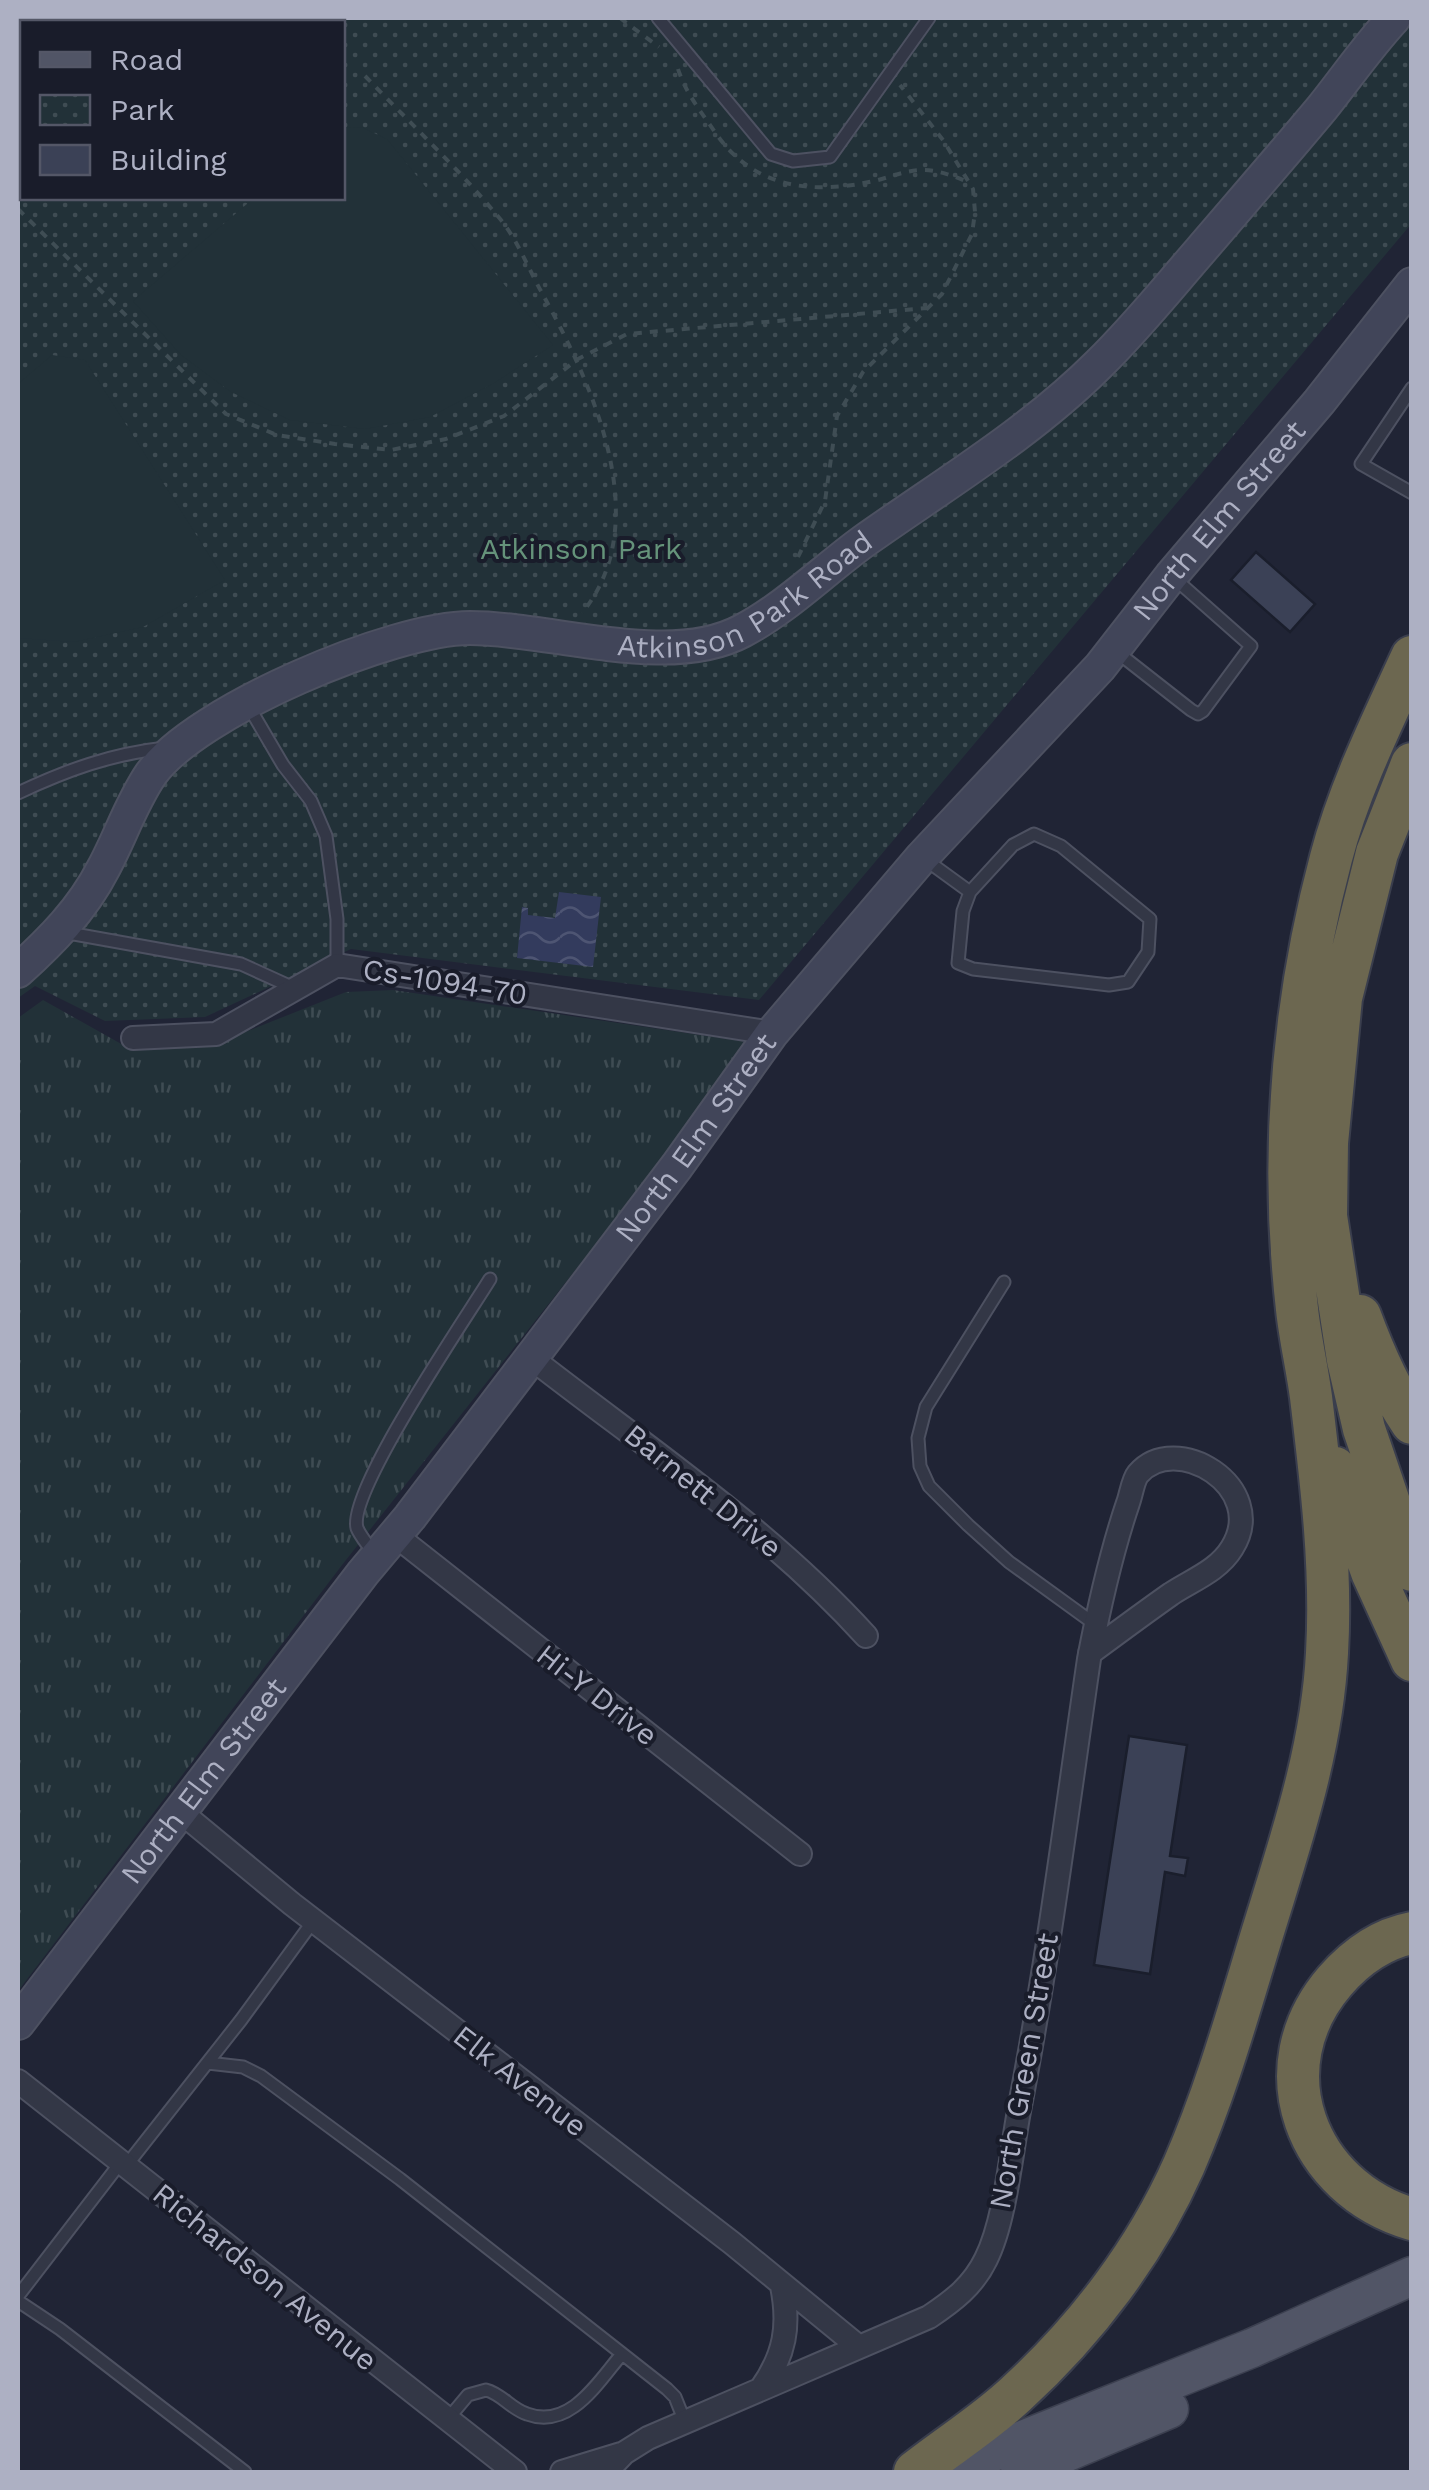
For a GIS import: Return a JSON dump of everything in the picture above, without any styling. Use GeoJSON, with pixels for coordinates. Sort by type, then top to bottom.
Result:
{"type":"FeatureCollection","features":[{"type":"Feature","properties":{"kind":"highway"},"geometry":{"type":"LineString","coordinates":[[914,2472],[1014,2396],[1092,2314],[1157,2219],[1184,2167],[1205,2113],[1294,1828],[1321,1711],[1328,1651],[1326,1560],[1311,1396],[1294,1272],[1291,1082],[1306,974],[1331,858],[1349,802],[1412,657]]}},
{"type":"Feature","properties":{"kind":"highway"},"geometry":{"type":"LineString","coordinates":[[1412,764],[1372,870],[1341,998],[1327,1143],[1326,1216],[1348,1360],[1364,1428],[1412,1570]]}},
{"type":"Feature","properties":{"kind":"highway"},"geometry":{"type":"LineString","coordinates":[[1326,1216],[1374,1356],[1412,1423]]}},
{"type":"Feature","properties":{"kind":"highway"},"geometry":{"type":"LineString","coordinates":[[1311,1396],[1372,1572],[1412,1660]]}},
{"type":"Feature","properties":{"kind":"highway"},"geometry":{"type":"LineString","coordinates":[[1412,1933],[1388,1940],[1358,1958],[1324,1993],[1303,2038],[1298,2086],[1310,2133],[1336,2174],[1360,2196],[1388,2212],[1412,2219]]}},
{"type":"Feature","properties":{"kind":"main road"},"geometry":{"type":"LineString","coordinates":[[943,2472],[1252,2348],[1412,2276]]}},
{"type":"Feature","properties":{"kind":"main road"},"geometry":{"type":"LineString","coordinates":[[1020,2472],[1412,2303]]}},
{"type":"Feature","properties":{"kind":"street","name":"Atkinson Park Road"},"geometry":{"type":"LineString","coordinates":[[18,971],[79,910],[150,776],[176,746],[227,712],[345,659],[418,634],[465,628],[667,648],[726,639],[760,620],[1031,423],[1096,368],[1307,126],[1394,18]]}},
{"type":"Feature","properties":{"kind":"street","name":"North Elm Street"},"geometry":{"type":"LineString","coordinates":[[18,2023],[677,1166],[772,1033],[922,857],[1113,650],[1170,576],[1320,402],[1412,284]]}},
{"type":"Feature","properties":{"kind":"street","name":"Cs-1094-70"},"geometry":{"type":"LineString","coordinates":[[133,1038],[216,1034],[338,965],[772,1033]]}},
{"type":"Feature","properties":{"kind":"street","name":"Barnett Drive"},"geometry":{"type":"LineString","coordinates":[[530,1357],[704,1487],[830,1597],[866,1636]]}},
{"type":"Feature","properties":{"kind":"street","name":"North Green Street"},"geometry":{"type":"LineString","coordinates":[[606,2472],[624,2453],[648,2438],[928,2318],[956,2300],[974,2280],[990,2250],[1031,2047],[1090,1653],[1121,1525],[1138,1474],[1157,1462],[1200,1463],[1223,1477],[1236,1498],[1241,1521],[1234,1546],[1217,1567],[1173,1593],[1090,1653]]}},
{"type":"Feature","properties":{"kind":"street","name":"Hi-Y Drive"},"geometry":{"type":"LineString","coordinates":[[386,1546],[800,1854]]}},
{"type":"Feature","properties":{"kind":"street","name":"Elk Avenue"},"geometry":{"type":"LineString","coordinates":[[182,1813],[732,2243],[859,2347]]}},
{"type":"Feature","properties":{"kind":"street","name":"Richardson Avenue"},"geometry":{"type":"LineString","coordinates":[[18,2081],[515,2472]]}},
{"type":"Feature","properties":{"kind":"street"},"geometry":{"type":"LineString","coordinates":[[761,2389],[774,2370],[787,2331],[782,2286]]}},
{"type":"Feature","properties":{"kind":"street","name":"North Green Street"},"geometry":{"type":"LineString","coordinates":[[562,2472],[624,2453]]}},
{"type":"Feature","properties":{"kind":"lane"},"geometry":{"type":"LineString","coordinates":[[658,18],[770,154],[793,161],[830,157],[928,18]]}},
{"type":"Feature","properties":{"kind":"lane"},"geometry":{"type":"LineString","coordinates":[[1412,388],[1361,464],[1412,494]]}},
{"type":"Feature","properties":{"kind":"lane"},"geometry":{"type":"LineString","coordinates":[[1113,650],[1190,710],[1198,714],[1203,711],[1251,646],[1170,576]]}},
{"type":"Feature","properties":{"kind":"lane"},"geometry":{"type":"LineString","coordinates":[[247,703],[311,801],[326,836],[337,919],[338,965]]}},
{"type":"Feature","properties":{"kind":"lane"},"geometry":{"type":"LineString","coordinates":[[18,793],[91,762],[122,753],[176,746]]}},
{"type":"Feature","properties":{"kind":"lane"},"geometry":{"type":"LineString","coordinates":[[1034,834],[1061,846],[1150,920],[1148,952],[1128,982],[1109,985],[973,969],[958,962],[963,911],[970,892],[1014,845],[1034,834]]}},
{"type":"Feature","properties":{"kind":"lane"},"geometry":{"type":"LineString","coordinates":[[922,857],[970,892]]}},
{"type":"Feature","properties":{"kind":"lane"},"geometry":{"type":"LineString","coordinates":[[59,932],[241,964],[296,989]]}},
{"type":"Feature","properties":{"kind":"lane"},"geometry":{"type":"LineString","coordinates":[[386,1546],[356,1526],[360,1498],[408,1410],[490,1279]]}},
{"type":"Feature","properties":{"kind":"lane"},"geometry":{"type":"LineString","coordinates":[[1004,1282],[926,1408],[918,1438],[920,1466],[928,1486],[1008,1562],[1096,1625]]}},
{"type":"Feature","properties":{"kind":"lane"},"geometry":{"type":"LineString","coordinates":[[244,2472],[18,2299],[208,2062],[314,1920]]}},
{"type":"Feature","properties":{"kind":"lane"},"geometry":{"type":"LineString","coordinates":[[208,2062],[243,2066],[260,2076],[400,2179],[675,2397],[686,2422]]}},
{"type":"Feature","properties":{"kind":"lane"},"geometry":{"type":"LineString","coordinates":[[447,2420],[468,2395],[486,2390],[532,2416],[558,2415],[574,2408],[622,2354]]}},
{"type":"Feature","properties":{"kind":"path"},"geometry":{"type":"LineString","coordinates":[[798,558],[825,501],[837,416],[863,372],[942,294],[972,234],[973,190],[943,140],[892,73]]}},
{"type":"Feature","properties":{"kind":"path"},"geometry":{"type":"LineString","coordinates":[[365,76],[503,223],[578,359],[614,470],[617,534],[593,599],[562,636]]}},
{"type":"Feature","properties":{"kind":"path"},"geometry":{"type":"LineString","coordinates":[[18,209],[226,414],[276,434],[391,450],[446,439],[504,416],[578,359],[627,334],[927,308]]}},
{"type":"Feature","properties":{"kind":"green space","name":"Atkinson Park"},"geometry":{"type":"Polygon","coordinates":[[[1411,18],[1412,223],[759,1000],[351,949],[205,1017],[105,1021],[35,986],[18,998],[18,139],[20,136],[20,200],[345,200],[345,20],[94,20],[1411,18]]]}},
{"type":"Feature","properties":{"kind":"green space"},"geometry":{"type":"Polygon","coordinates":[[[361,127],[387,139],[553,345],[430,417],[365,429],[290,420],[231,392],[181,355],[133,301],[252,200],[345,200],[345,128],[361,127]]]}},
{"type":"Feature","properties":{"kind":"green space"},"geometry":{"type":"Polygon","coordinates":[[[52,355],[85,360],[225,580],[143,627],[74,642],[18,638],[18,384],[52,355]]]}},
{"type":"Feature","properties":{"kind":"green space"},"geometry":{"type":"Polygon","coordinates":[[[393,990],[755,1043],[342,1565],[18,1991],[18,1018],[43,1000],[132,1050],[215,1044],[346,992],[393,990]]]}},
{"type":"Feature","properties":{"kind":"water"},"geometry":{"type":"Polygon","coordinates":[[[559,892],[601,897],[593,967],[517,958],[522,907],[528,908],[528,915],[555,918],[559,892]]]}},
{"type":"Feature","properties":{"kind":"building"},"geometry":{"type":"Polygon","coordinates":[[[1256,552],[1315,604],[1290,632],[1231,580],[1256,552]]]}},
{"type":"Feature","properties":{"kind":"building"},"geometry":{"type":"Polygon","coordinates":[[[1129,1736],[1187,1745],[1170,1856],[1188,1858],[1185,1876],[1165,1872],[1150,1974],[1094,1965],[1129,1736]]]}}]}
